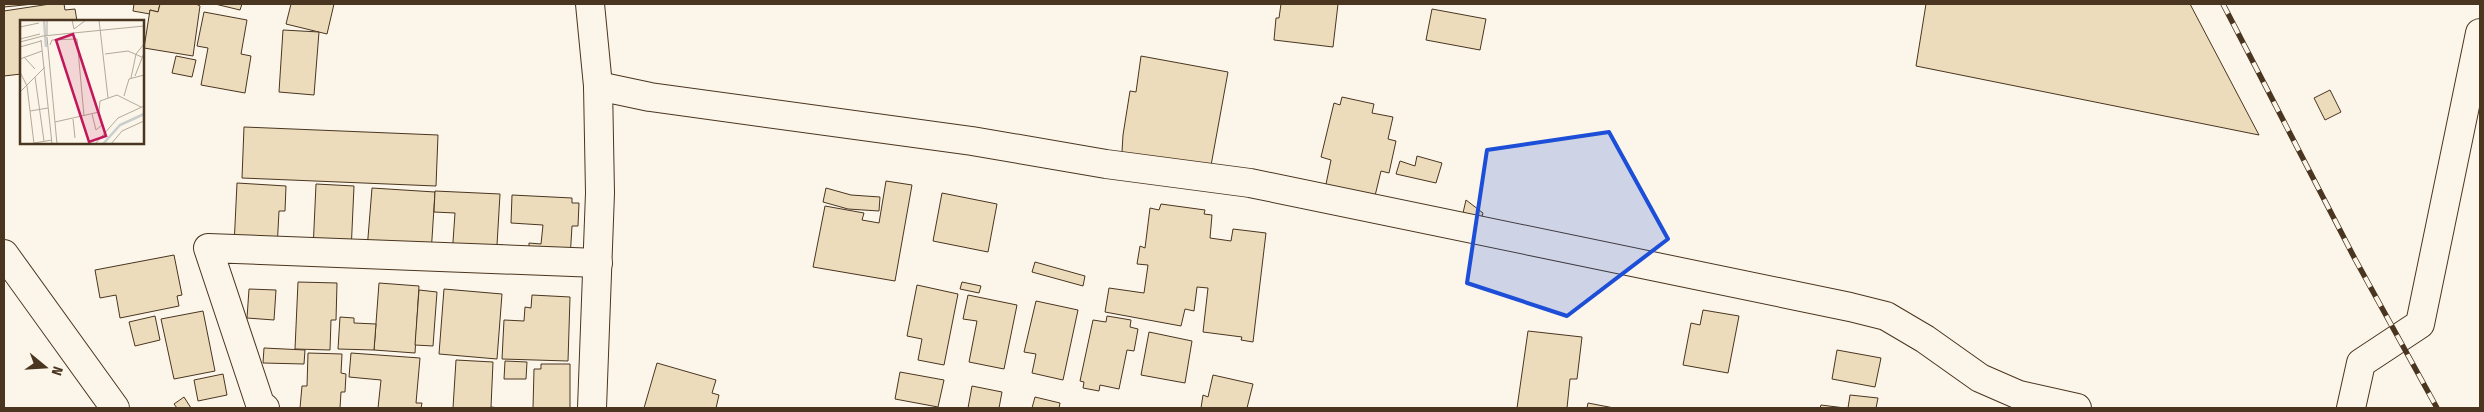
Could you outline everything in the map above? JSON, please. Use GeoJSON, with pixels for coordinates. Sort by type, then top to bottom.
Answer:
{"type":"FeatureCollection","features":[{"type":"Feature","properties":{"kind":"street"},"geometry":{"type":"LineString","coordinates":[[590,4],[598,86],[600,193],[592,408]]}},
{"type":"Feature","properties":{"kind":"street"},"geometry":{"type":"LineString","coordinates":[[2352,408],[2361,363],[2420,324],[2480,33]]}},
{"type":"Feature","properties":{"kind":"street"},"geometry":{"type":"LineString","coordinates":[[598,86],[650,97],[972,140],[1106,164],[1250,183],[1850,307],[1886,316],[1925,339],[1980,378],[2019,395],[2077,408]]}},
{"type":"Feature","properties":{"kind":"street"},"geometry":{"type":"LineString","coordinates":[[264,408],[260,404],[208,248],[598,263]]}},
{"type":"Feature","properties":{"kind":"street"},"geometry":{"type":"LineString","coordinates":[[4,254],[116,408]]}},
{"type":"Feature","properties":{"kind":"highlighted area"},"geometry":{"type":"Polygon","coordinates":[[[1609,132],[1668,239],[1567,316],[1467,283],[1487,150],[1609,132]]]}},
{"type":"Feature","properties":{"kind":"building"},"geometry":{"type":"Polygon","coordinates":[[[4,4],[34,4],[4,7],[4,4]]]}},
{"type":"Feature","properties":{"kind":"building"},"geometry":{"type":"Polygon","coordinates":[[[50,4],[64,4],[65,10],[75,9],[77,20],[20,20],[20,74],[4,76],[4,11],[50,4]]]}},
{"type":"Feature","properties":{"kind":"building"},"geometry":{"type":"Polygon","coordinates":[[[134,4],[160,4],[158,12],[150,10],[150,14],[133,11],[134,4]]]}},
{"type":"Feature","properties":{"kind":"building"},"geometry":{"type":"Polygon","coordinates":[[[160,4],[196,4],[200,6],[193,56],[144,48],[150,10],[158,12],[160,4]]]}},
{"type":"Feature","properties":{"kind":"building"},"geometry":{"type":"Polygon","coordinates":[[[215,4],[242,4],[240,10],[215,4]]]}},
{"type":"Feature","properties":{"kind":"building"},"geometry":{"type":"Polygon","coordinates":[[[291,4],[334,4],[327,34],[286,24],[291,4]]]}},
{"type":"Feature","properties":{"kind":"building"},"geometry":{"type":"Polygon","coordinates":[[[1281,4],[1338,4],[1333,47],[1274,40],[1276,18],[1279,18],[1281,4]]]}},
{"type":"Feature","properties":{"kind":"building"},"geometry":{"type":"Polygon","coordinates":[[[1926,4],[2190,4],[2259,135],[1916,66],[1926,4]]]}},
{"type":"Feature","properties":{"kind":"building"},"geometry":{"type":"Polygon","coordinates":[[[1432,9],[1486,19],[1480,50],[1426,40],[1432,9]]]}},
{"type":"Feature","properties":{"kind":"building"},"geometry":{"type":"Polygon","coordinates":[[[204,12],[247,20],[241,54],[251,56],[245,93],[201,85],[208,48],[197,46],[204,12]]]}},
{"type":"Feature","properties":{"kind":"building"},"geometry":{"type":"Polygon","coordinates":[[[283,30],[319,32],[314,95],[279,92],[283,30]]]}},
{"type":"Feature","properties":{"kind":"building"},"geometry":{"type":"Polygon","coordinates":[[[176,56],[196,60],[192,77],[172,73],[176,56]]]}},
{"type":"Feature","properties":{"kind":"building"},"geometry":{"type":"Polygon","coordinates":[[[1141,56],[1228,72],[1208,182],[1121,169],[1123,135],[1130,91],[1136,92],[1141,56]]]}},
{"type":"Feature","properties":{"kind":"building"},"geometry":{"type":"Polygon","coordinates":[[[2330,90],[2341,112],[2325,120],[2314,98],[2330,90]]]}},
{"type":"Feature","properties":{"kind":"building"},"geometry":{"type":"Polygon","coordinates":[[[1342,97],[1374,104],[1372,113],[1393,117],[1388,139],[1396,141],[1389,173],[1381,171],[1374,200],[1325,189],[1331,160],[1321,157],[1334,103],[1340,105],[1342,97]]]}},
{"type":"Feature","properties":{"kind":"building"},"geometry":{"type":"Polygon","coordinates":[[[244,127],[438,135],[436,186],[242,178],[244,127]]]}},
{"type":"Feature","properties":{"kind":"building"},"geometry":{"type":"Polygon","coordinates":[[[1417,156],[1442,163],[1436,183],[1396,174],[1400,161],[1415,166],[1417,156]]]}},
{"type":"Feature","properties":{"kind":"building"},"geometry":{"type":"Polygon","coordinates":[[[886,181],[912,185],[895,281],[813,267],[825,206],[864,213],[862,220],[879,223],[886,181]]]}},
{"type":"Feature","properties":{"kind":"building"},"geometry":{"type":"Polygon","coordinates":[[[237,183],[286,186],[285,211],[279,211],[277,249],[234,246],[237,183]]]}},
{"type":"Feature","properties":{"kind":"building"},"geometry":{"type":"Polygon","coordinates":[[[316,184],[354,186],[351,252],[313,250],[316,184]]]}},
{"type":"Feature","properties":{"kind":"building"},"geometry":{"type":"Polygon","coordinates":[[[372,188],[435,192],[431,254],[367,250],[372,188]]]}},
{"type":"Feature","properties":{"kind":"building"},"geometry":{"type":"Polygon","coordinates":[[[826,188],[851,195],[880,197],[879,211],[848,209],[823,202],[826,188]]]}},
{"type":"Feature","properties":{"kind":"building"},"geometry":{"type":"Polygon","coordinates":[[[435,191],[500,194],[497,245],[503,245],[502,259],[452,256],[455,213],[434,212],[435,191]]]}},
{"type":"Feature","properties":{"kind":"building"},"geometry":{"type":"Polygon","coordinates":[[[942,193],[997,204],[988,252],[933,241],[942,193]]]}},
{"type":"Feature","properties":{"kind":"building"},"geometry":{"type":"Polygon","coordinates":[[[512,195],[572,198],[572,203],[579,203],[578,226],[572,226],[570,259],[529,256],[529,243],[541,244],[543,225],[511,223],[512,195]]]}},
{"type":"Feature","properties":{"kind":"building"},"geometry":{"type":"Polygon","coordinates":[[[1466,200],[1483,213],[1478,230],[1460,226],[1466,200]]]}},
{"type":"Feature","properties":{"kind":"building"},"geometry":{"type":"Polygon","coordinates":[[[1161,204],[1205,210],[1204,214],[1212,215],[1210,238],[1231,241],[1233,229],[1266,233],[1253,342],[1241,340],[1242,337],[1203,332],[1208,288],[1197,287],[1194,311],[1185,309],[1181,326],[1105,312],[1109,288],[1144,293],[1148,265],[1137,264],[1140,246],[1145,248],[1150,208],[1159,210],[1161,204]]]}},
{"type":"Feature","properties":{"kind":"building"},"geometry":{"type":"Polygon","coordinates":[[[174,255],[182,295],[177,296],[179,306],[120,318],[116,295],[100,298],[95,270],[174,255]]]}},
{"type":"Feature","properties":{"kind":"building"},"geometry":{"type":"Polygon","coordinates":[[[1035,262],[1085,276],[1083,286],[1032,272],[1035,262]]]}},
{"type":"Feature","properties":{"kind":"building"},"geometry":{"type":"Polygon","coordinates":[[[298,282],[337,283],[336,320],[331,320],[330,350],[295,349],[298,282]]]}},
{"type":"Feature","properties":{"kind":"building"},"geometry":{"type":"Polygon","coordinates":[[[962,282],[981,286],[979,293],[960,289],[962,282]]]}},
{"type":"Feature","properties":{"kind":"building"},"geometry":{"type":"Polygon","coordinates":[[[379,283],[419,286],[415,353],[374,350],[379,283]]]}},
{"type":"Feature","properties":{"kind":"building"},"geometry":{"type":"Polygon","coordinates":[[[917,285],[958,294],[944,365],[918,360],[922,339],[907,336],[917,285]]]}},
{"type":"Feature","properties":{"kind":"building"},"geometry":{"type":"Polygon","coordinates":[[[249,289],[276,290],[274,320],[247,318],[249,289]]]}},
{"type":"Feature","properties":{"kind":"building"},"geometry":{"type":"Polygon","coordinates":[[[444,289],[502,294],[497,359],[439,354],[444,289]]]}},
{"type":"Feature","properties":{"kind":"building"},"geometry":{"type":"Polygon","coordinates":[[[419,290],[437,292],[433,346],[415,345],[419,290]]]}},
{"type":"Feature","properties":{"kind":"building"},"geometry":{"type":"Polygon","coordinates":[[[532,295],[570,297],[568,361],[502,359],[504,320],[524,321],[525,307],[531,308],[532,295]]]}},
{"type":"Feature","properties":{"kind":"building"},"geometry":{"type":"Polygon","coordinates":[[[968,295],[1017,305],[1004,369],[969,362],[977,321],[963,319],[968,295]]]}},
{"type":"Feature","properties":{"kind":"building"},"geometry":{"type":"Polygon","coordinates":[[[1036,301],[1078,310],[1063,380],[1032,373],[1036,354],[1024,352],[1036,301]]]}},
{"type":"Feature","properties":{"kind":"building"},"geometry":{"type":"Polygon","coordinates":[[[1703,310],[1739,316],[1728,373],[1683,365],[1691,323],[1700,325],[1703,310]]]}},
{"type":"Feature","properties":{"kind":"building"},"geometry":{"type":"Polygon","coordinates":[[[203,311],[215,371],[174,379],[161,319],[203,311]]]}},
{"type":"Feature","properties":{"kind":"building"},"geometry":{"type":"Polygon","coordinates":[[[155,316],[160,340],[135,346],[129,322],[155,316]]]}},
{"type":"Feature","properties":{"kind":"building"},"geometry":{"type":"Polygon","coordinates":[[[1107,316],[1131,320],[1130,327],[1138,329],[1134,351],[1127,350],[1119,389],[1100,385],[1099,391],[1083,388],[1084,382],[1080,381],[1093,320],[1106,322],[1107,316]]]}},
{"type":"Feature","properties":{"kind":"building"},"geometry":{"type":"Polygon","coordinates":[[[340,317],[354,318],[354,323],[376,324],[374,350],[338,349],[340,317]]]}},
{"type":"Feature","properties":{"kind":"building"},"geometry":{"type":"Polygon","coordinates":[[[1528,331],[1582,337],[1577,379],[1570,379],[1567,408],[1517,408],[1528,331]]]}},
{"type":"Feature","properties":{"kind":"building"},"geometry":{"type":"Polygon","coordinates":[[[1149,332],[1192,341],[1185,383],[1141,375],[1149,332]]]}},
{"type":"Feature","properties":{"kind":"building"},"geometry":{"type":"Polygon","coordinates":[[[264,348],[305,350],[304,364],[263,363],[264,348]]]}},
{"type":"Feature","properties":{"kind":"building"},"geometry":{"type":"Polygon","coordinates":[[[1837,350],[1881,358],[1875,387],[1832,379],[1837,350]]]}},
{"type":"Feature","properties":{"kind":"building"},"geometry":{"type":"Polygon","coordinates":[[[308,353],[342,354],[341,373],[346,374],[345,392],[341,392],[340,408],[300,408],[302,386],[307,386],[308,353]]]}},
{"type":"Feature","properties":{"kind":"building"},"geometry":{"type":"Polygon","coordinates":[[[351,353],[420,358],[416,403],[422,403],[421,408],[378,408],[381,380],[349,377],[351,353]]]}},
{"type":"Feature","properties":{"kind":"building"},"geometry":{"type":"Polygon","coordinates":[[[456,360],[493,362],[491,407],[499,408],[453,408],[456,360]]]}},
{"type":"Feature","properties":{"kind":"building"},"geometry":{"type":"Polygon","coordinates":[[[505,361],[527,362],[526,379],[504,379],[505,361]]]}},
{"type":"Feature","properties":{"kind":"building"},"geometry":{"type":"Polygon","coordinates":[[[657,363],[716,380],[712,393],[719,395],[716,408],[644,408],[657,363]]]}},
{"type":"Feature","properties":{"kind":"building"},"geometry":{"type":"Polygon","coordinates":[[[541,364],[570,364],[570,408],[533,408],[534,369],[541,369],[541,364]]]}},
{"type":"Feature","properties":{"kind":"building"},"geometry":{"type":"Polygon","coordinates":[[[900,372],[944,380],[938,407],[895,399],[900,372]]]}},
{"type":"Feature","properties":{"kind":"building"},"geometry":{"type":"Polygon","coordinates":[[[223,374],[227,395],[198,401],[194,380],[223,374]]]}},
{"type":"Feature","properties":{"kind":"building"},"geometry":{"type":"Polygon","coordinates":[[[1213,375],[1253,384],[1247,408],[1201,408],[1203,395],[1208,397],[1213,375]]]}},
{"type":"Feature","properties":{"kind":"building"},"geometry":{"type":"Polygon","coordinates":[[[972,386],[1002,392],[999,408],[968,408],[972,386]]]}},
{"type":"Feature","properties":{"kind":"building"},"geometry":{"type":"Polygon","coordinates":[[[1850,395],[1878,398],[1876,408],[1848,408],[1850,395]]]}},
{"type":"Feature","properties":{"kind":"building"},"geometry":{"type":"Polygon","coordinates":[[[184,397],[191,408],[177,408],[174,404],[184,397]]]}},
{"type":"Feature","properties":{"kind":"building"},"geometry":{"type":"Polygon","coordinates":[[[1035,397],[1060,403],[1059,408],[1032,408],[1035,397]]]}},
{"type":"Feature","properties":{"kind":"building"},"geometry":{"type":"Polygon","coordinates":[[[1588,403],[1614,408],[1587,408],[1588,403]]]}},
{"type":"Feature","properties":{"kind":"building"},"geometry":{"type":"Polygon","coordinates":[[[1821,405],[1845,408],[1820,408],[1821,405]]]}},
{"type":"Feature","properties":{"kind":"railway"},"geometry":{"type":"LineString","coordinates":[[2223,4],[2355,259],[2437,408]]}}]}
